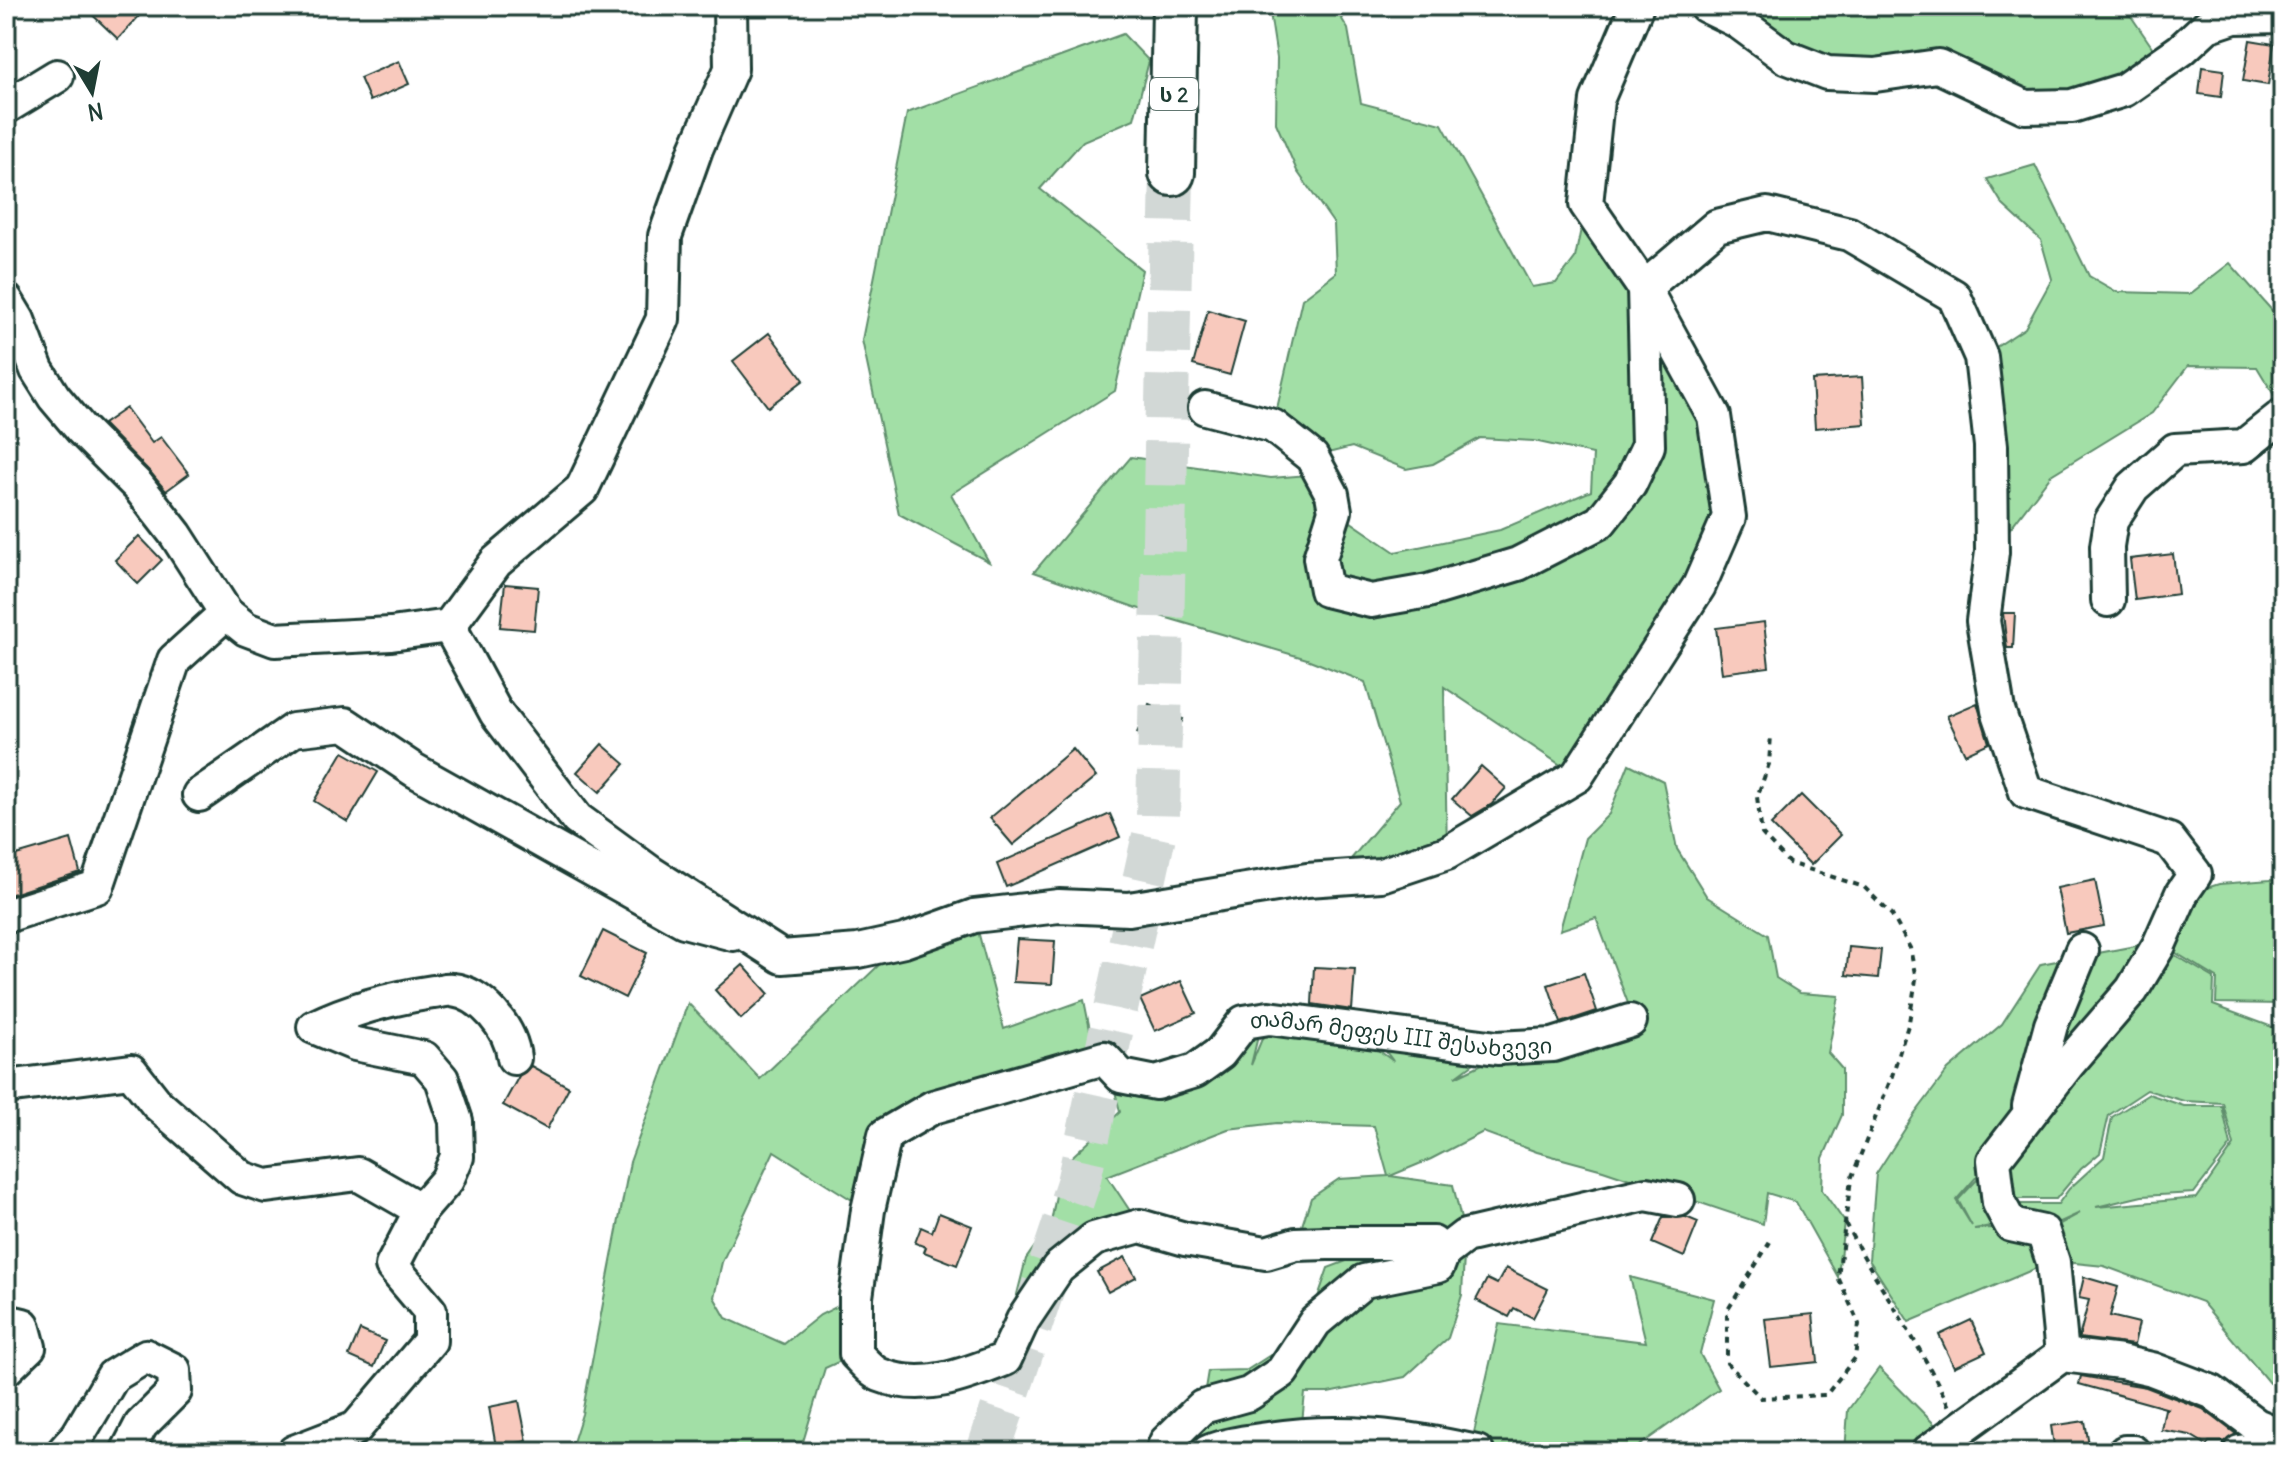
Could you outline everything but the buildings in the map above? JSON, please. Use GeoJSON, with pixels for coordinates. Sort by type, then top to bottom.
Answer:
{"type":"FeatureCollection","features":[{"type":"Feature","properties":{"kind":"highway","name":"ს 2"},"geometry":{"type":"LineString","coordinates":[[1172,173],[1175,10]]}},
{"type":"Feature","properties":{"kind":"street"},"geometry":{"type":"LineString","coordinates":[[6,300],[18,320],[37,370],[54,397],[138,486],[176,535],[226,613],[246,629],[275,640],[391,634],[449,626],[496,562],[582,489],[663,319],[665,236],[696,149],[731,69],[730,6]]}},
{"type":"Feature","properties":{"kind":"street"},"geometry":{"type":"LineString","coordinates":[[449,626],[496,713],[577,819],[651,873],[782,957],[858,951],[904,941],[974,916],[1059,906],[1129,909],[1307,880],[1381,875],[1447,853],[1577,776],[1699,586],[1729,517],[1714,416],[1644,288],[1586,204],[1597,100],[1637,6]]}},
{"type":"Feature","properties":{"kind":"street"},"geometry":{"type":"LineString","coordinates":[[1706,6],[1737,21],[1786,57],[1827,73],[1875,75],[1938,66],[2025,107],[2072,106],[2124,90],[2181,50],[2207,26],[2234,17],[2283,16]]}},
{"type":"Feature","properties":{"kind":"street"},"geometry":{"type":"LineString","coordinates":[[6,107],[57,76]]}},
{"type":"Feature","properties":{"kind":"street"},"geometry":{"type":"LineString","coordinates":[[1644,288],[1717,226],[1767,214],[1849,234],[1954,296],[1981,357],[1991,446],[1992,552],[1983,621],[1998,710],[2026,792],[2169,840],[2195,874],[2132,990],[2069,1063],[1994,1160],[1999,1203],[2011,1225],[2043,1232],[2053,1262],[2062,1355]]}},
{"type":"Feature","properties":{"kind":"street"},"geometry":{"type":"LineString","coordinates":[[1205,408],[1273,426],[1312,457],[1332,494],[1335,511],[1320,558],[1326,590],[1371,601],[1428,591],[1518,564],[1600,522],[1630,484],[1648,446],[1644,288]]}},
{"type":"Feature","properties":{"kind":"street"},"geometry":{"type":"LineString","coordinates":[[2108,600],[2107,546],[2111,521],[2133,487],[2175,450],[2244,446],[2283,415]]}},
{"type":"Feature","properties":{"kind":"street"},"geometry":{"type":"LineString","coordinates":[[6,916],[97,887],[174,660],[226,613]]}},
{"type":"Feature","properties":{"kind":"street"},"geometry":{"type":"LineString","coordinates":[[199,795],[293,730],[345,724],[414,770],[684,921],[752,938]]}},
{"type":"Feature","properties":{"kind":"street"},"geometry":{"type":"LineString","coordinates":[[2026,1119],[2051,1025],[2082,950]]}},
{"type":"Feature","properties":{"kind":"street"},"geometry":{"type":"LineString","coordinates":[[294,1452],[356,1428],[430,1341],[430,1311],[392,1266],[421,1210],[447,1180],[457,1157],[456,1121],[442,1079],[424,1058],[355,1044],[314,1027],[337,1016],[410,996],[452,990],[487,1005],[513,1044],[514,1058]]}},
{"type":"Feature","properties":{"kind":"street","name":"თამარ მეფეს III შესახვევი"},"geometry":{"type":"LineString","coordinates":[[1443,1253],[1433,1243],[1396,1243],[1296,1244],[1266,1253],[1185,1239],[1140,1226],[1094,1239],[1058,1268],[1023,1320],[1005,1359],[964,1375],[923,1383],[878,1375],[856,1354],[856,1297],[868,1210],[885,1135],[933,1107],[1104,1058],[1121,1076],[1156,1083],[1195,1071],[1220,1053],[1244,1022],[1269,1018],[1497,1048],[1553,1045],[1630,1021]]}},
{"type":"Feature","properties":{"kind":"street"},"geometry":{"type":"LineString","coordinates":[[6,1087],[131,1071],[157,1104],[242,1178],[266,1186],[358,1174],[421,1210]]}},
{"type":"Feature","properties":{"kind":"street"},"geometry":{"type":"LineString","coordinates":[[1162,1452],[1166,1442],[1202,1407],[1249,1394],[1282,1372],[1315,1322],[1364,1281],[1438,1266],[1443,1253],[1465,1236],[1646,1194],[1678,1200]]}},
{"type":"Feature","properties":{"kind":"street"},"geometry":{"type":"LineString","coordinates":[[6,1321],[23,1325],[29,1347],[6,1369]]}},
{"type":"Feature","properties":{"kind":"street"},"geometry":{"type":"LineString","coordinates":[[1938,1444],[2062,1355],[2152,1369],[2212,1392],[2256,1425],[2283,1436]]}},
{"type":"Feature","properties":{"kind":"street"},"geometry":{"type":"LineString","coordinates":[[63,1452],[78,1435],[113,1376],[146,1356],[174,1370],[175,1391],[141,1425],[127,1452]]}},
{"type":"Feature","properties":{"kind":"street"},"geometry":{"type":"LineString","coordinates":[[1208,1452],[1248,1441],[1301,1434],[1377,1433],[1477,1452]]}},
{"type":"Feature","properties":{"kind":"street"},"geometry":{"type":"LineString","coordinates":[[2240,1452],[2283,1447]]}},
{"type":"Feature","properties":{"kind":"street"},"geometry":{"type":"LineString","coordinates":[[2125,1452],[2133,1452]]}},
{"type":"Feature","properties":{"kind":"path"},"geometry":{"type":"LineString","coordinates":[[1770,1242],[1727,1311],[1727,1363],[1761,1398],[1826,1395],[1855,1358],[1859,1324],[1838,1277],[1851,1179],[1892,1076],[1909,1022],[1916,979],[1910,948],[1892,915],[1864,887],[1789,863],[1762,834],[1757,797],[1769,764],[1771,735]]}},
{"type":"Feature","properties":{"kind":"path"},"geometry":{"type":"LineString","coordinates":[[1844,1221],[1865,1262],[1923,1353],[1949,1406],[1938,1444]]}},
{"type":"Feature","properties":{"kind":"green space"},"geometry":{"type":"Polygon","coordinates":[[[1269,6],[1334,6],[1348,29],[1361,103],[1442,124],[1532,287],[1556,283],[1575,258],[1586,204],[1714,416],[1729,517],[1577,776],[1444,687],[1447,853],[1335,878],[1400,801],[1365,682],[1307,659],[1157,615],[1034,572],[1131,457],[1271,478],[1321,474],[1335,511],[1395,552],[1500,530],[1591,491],[1593,454],[1534,441],[1480,438],[1433,464],[1406,469],[1352,447],[1312,457],[1273,426],[1302,299],[1336,273],[1334,224],[1297,171],[1276,123],[1277,58],[1269,6]]]}},
{"type":"Feature","properties":{"kind":"green space"},"geometry":{"type":"Polygon","coordinates":[[[1767,6],[2124,6],[2163,63],[2072,106],[1938,66],[1875,75],[1750,31],[1767,6]]]}},
{"type":"Feature","properties":{"kind":"green space"},"geometry":{"type":"Polygon","coordinates":[[[1123,34],[1149,61],[1134,119],[1083,141],[1040,189],[1142,270],[1115,391],[951,494],[989,562],[899,514],[862,340],[907,113],[1123,34]]]}},
{"type":"Feature","properties":{"kind":"green space"},"geometry":{"type":"Polygon","coordinates":[[[2035,165],[2089,276],[2117,292],[2190,294],[2230,263],[2283,323],[2283,410],[2257,367],[2188,366],[2152,413],[2051,475],[1992,552],[1981,357],[2025,328],[2052,279],[2041,240],[2003,205],[1987,179],[2035,165]]]}},
{"type":"Feature","properties":{"kind":"green space"},"geometry":{"type":"Polygon","coordinates":[[[1629,764],[1663,781],[1677,849],[1707,897],[1768,935],[1776,978],[1800,993],[1839,996],[1828,1053],[1842,1069],[1842,1115],[1823,1158],[1822,1190],[1844,1221],[1838,1277],[1796,1202],[1767,1193],[1763,1224],[1483,1132],[1390,1176],[1453,1185],[1465,1236],[1462,1295],[1448,1338],[1405,1377],[1328,1393],[1305,1393],[1301,1433],[1203,1452],[1184,1452],[1166,1442],[1202,1407],[1208,1371],[1247,1370],[1275,1352],[1282,1371],[1315,1322],[1318,1297],[1328,1268],[1394,1243],[1296,1244],[1311,1198],[1339,1179],[1388,1176],[1374,1126],[1277,1123],[1228,1129],[1107,1176],[1140,1226],[1094,1239],[1007,1334],[1026,1259],[1051,1223],[1061,1167],[1120,1112],[1111,1074],[1155,1085],[1261,1024],[1251,1065],[1269,1022],[1358,1035],[1393,1061],[1376,1038],[1489,1052],[1455,1077],[1501,1055],[1635,1022],[1596,918],[1560,930],[1585,838],[1609,814],[1629,764]]]}},
{"type":"Feature","properties":{"kind":"green space"},"geometry":{"type":"Polygon","coordinates":[[[2283,879],[2283,1004],[2216,1003],[2217,978],[2163,945],[2188,894],[2219,884],[2283,879]]]}},
{"type":"Feature","properties":{"kind":"green space"},"geometry":{"type":"Polygon","coordinates":[[[974,916],[1004,1029],[1084,1000],[1095,1055],[885,1135],[868,1210],[774,1151],[722,1262],[714,1297],[726,1318],[784,1344],[820,1315],[856,1297],[856,1354],[825,1368],[800,1452],[570,1452],[582,1414],[630,1162],[688,1003],[760,1079],[904,941],[974,916]]]}},
{"type":"Feature","properties":{"kind":"green space"},"geometry":{"type":"Polygon","coordinates":[[[2151,943],[1994,1157],[1956,1200],[1972,1226],[1958,1200],[1991,1165],[1998,1204],[2058,1204],[2069,1189],[2104,1157],[2112,1117],[2149,1094],[2184,1106],[2222,1106],[2231,1145],[2194,1193],[2142,1196],[2096,1207],[2197,1198],[2234,1145],[2223,1103],[2184,1101],[2147,1090],[2109,1115],[2100,1153],[2081,1169],[2056,1199],[2002,1199],[2000,1160],[2161,947],[2214,978],[2213,1005],[2283,1031],[2283,1376],[2269,1383],[2202,1302],[2104,1266],[2055,1261],[2047,1231],[2080,1213],[2043,1230],[2012,1222],[1974,1229],[2011,1227],[2051,1262],[1909,1322],[1869,1260],[1876,1174],[1948,1070],[2002,1024],[2041,964],[2151,943]]]}},
{"type":"Feature","properties":{"kind":"green space"},"geometry":{"type":"Polygon","coordinates":[[[1630,1277],[1714,1299],[1700,1354],[1719,1389],[1630,1452],[1470,1450],[1499,1324],[1646,1342],[1630,1277]]]}},
{"type":"Feature","properties":{"kind":"green space"},"geometry":{"type":"Polygon","coordinates":[[[1879,1368],[1940,1430],[1912,1452],[1845,1452],[1848,1410],[1879,1368]]]}},
{"type":"Feature","properties":{"kind":"tunnel"},"geometry":{"type":"LineString","coordinates":[[988,1452],[1078,1183],[1158,817],[1172,173]]}}]}
